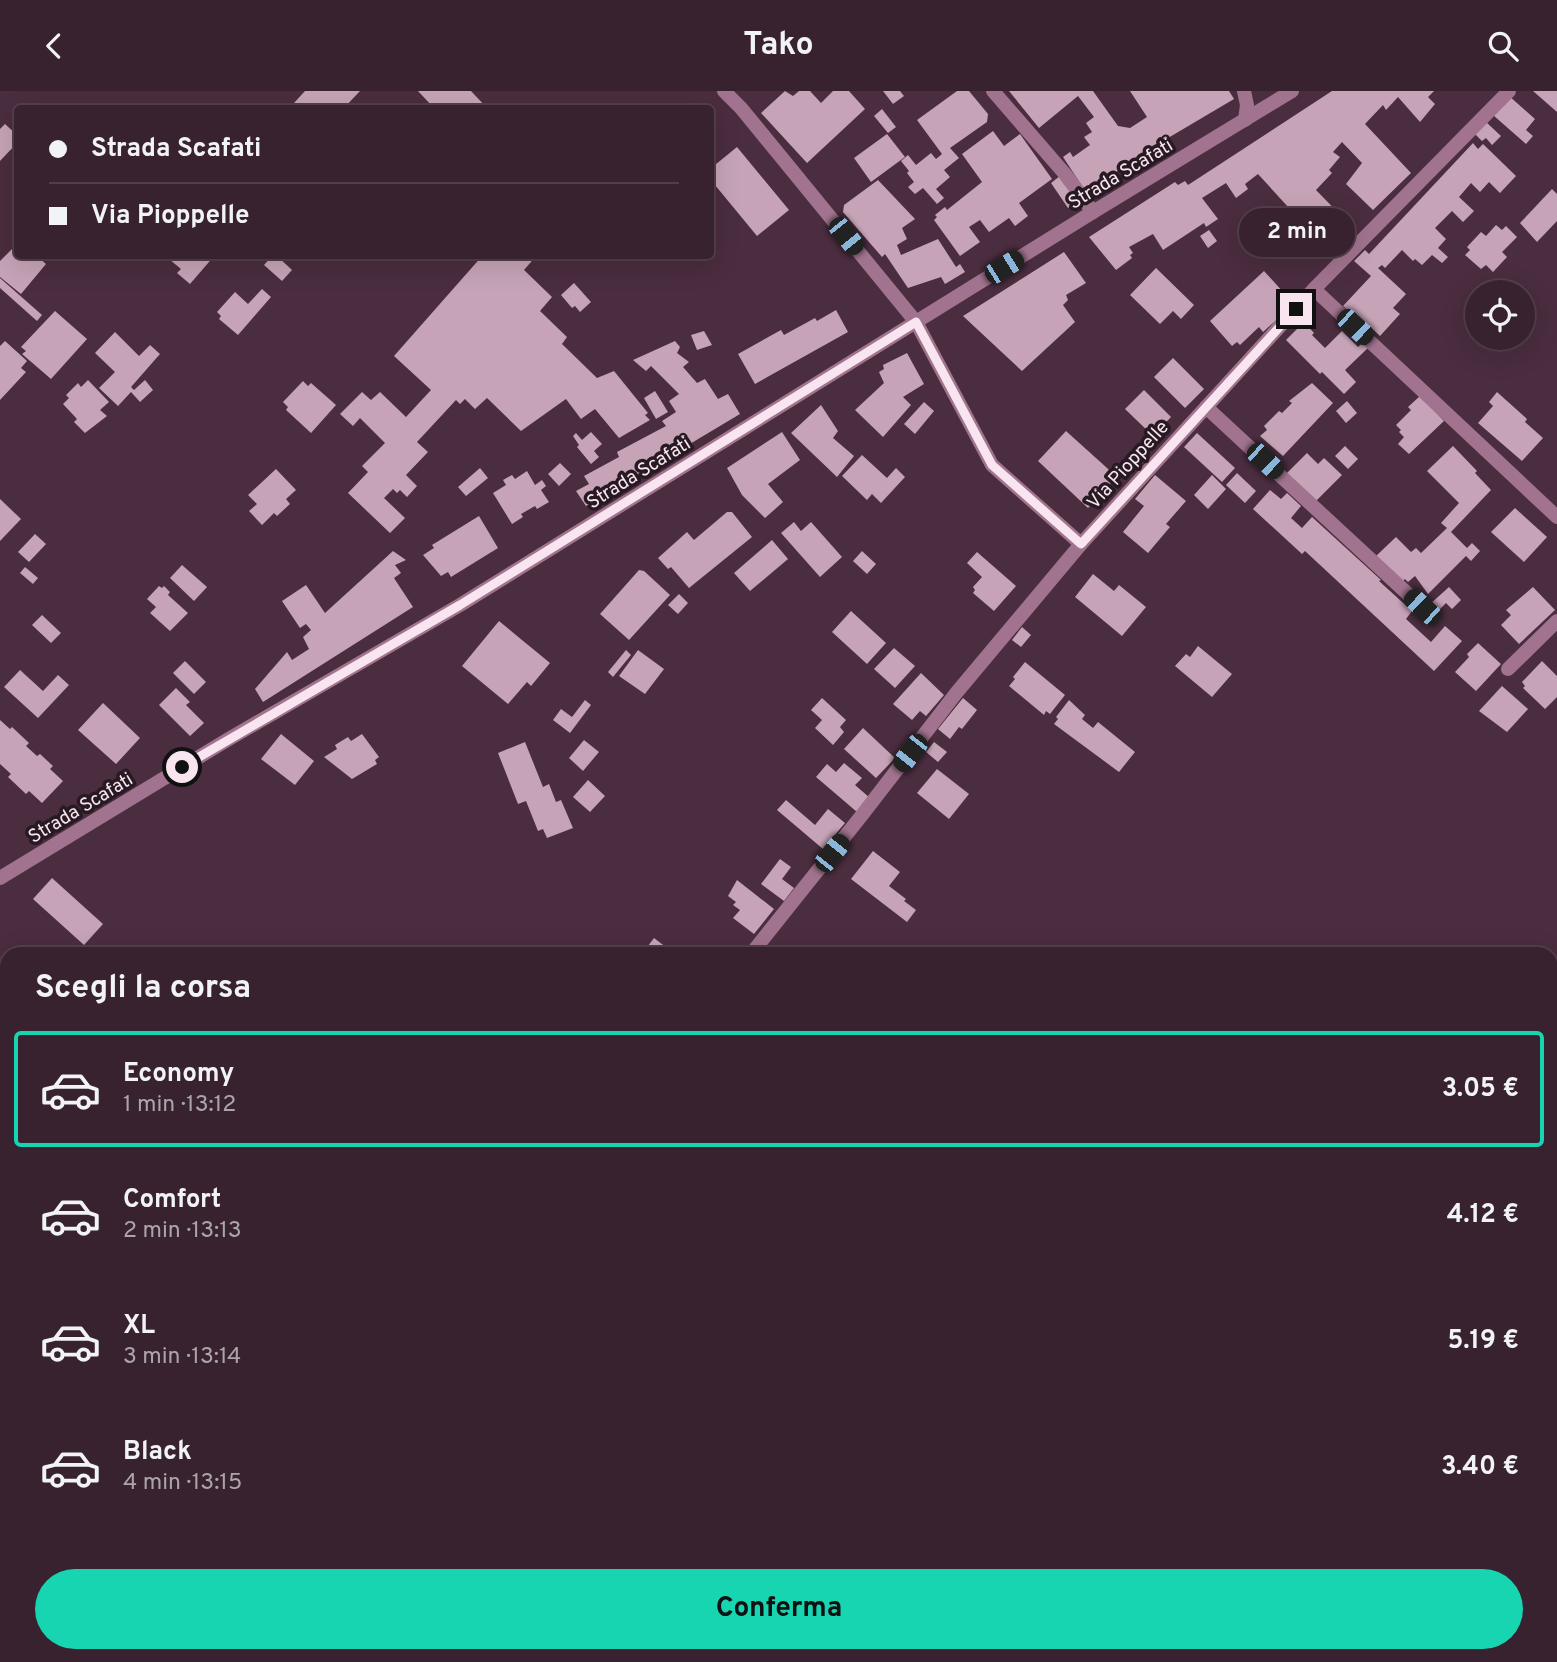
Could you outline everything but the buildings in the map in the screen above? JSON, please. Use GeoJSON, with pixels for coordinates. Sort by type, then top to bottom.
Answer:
{"type":"FeatureCollection","features":[{"type":"Feature","properties":{"kind":"street"},"geometry":{"type":"LineString","coordinates":[[724,91],[741,108],[916,322],[992,465],[1081,544]]}},
{"type":"Feature","properties":{"kind":"street"},"geometry":{"type":"LineString","coordinates":[[993,91],[1065,174],[1093,212]]}},
{"type":"Feature","properties":{"kind":"street"},"geometry":{"type":"LineString","coordinates":[[1244,91],[1247,105],[1245,120]]}},
{"type":"Feature","properties":{"kind":"street","name":"Strada Scafati"},"geometry":{"type":"LineString","coordinates":[[0,878],[228,740],[460,605],[1292,91]]}},
{"type":"Feature","properties":{"kind":"street","name":"Via Pioppelle"},"geometry":{"type":"LineString","coordinates":[[757,947],[965,682],[1081,544],[1314,289],[1509,91]]}},
{"type":"Feature","properties":{"kind":"street"},"geometry":{"type":"LineString","coordinates":[[1314,289],[1557,517]]}},
{"type":"Feature","properties":{"kind":"street"},"geometry":{"type":"LineString","coordinates":[[1206,407],[1422,607]]}},
{"type":"Feature","properties":{"kind":"street"},"geometry":{"type":"LineString","coordinates":[[1508,669],[1557,621]]}},
{"type":"Feature","properties":{"kind":"route"},"geometry":{"type":"LineString","coordinates":[[182,767],[460,605],[916,322],[992,465],[1081,544],[1296,309]]}}]}
